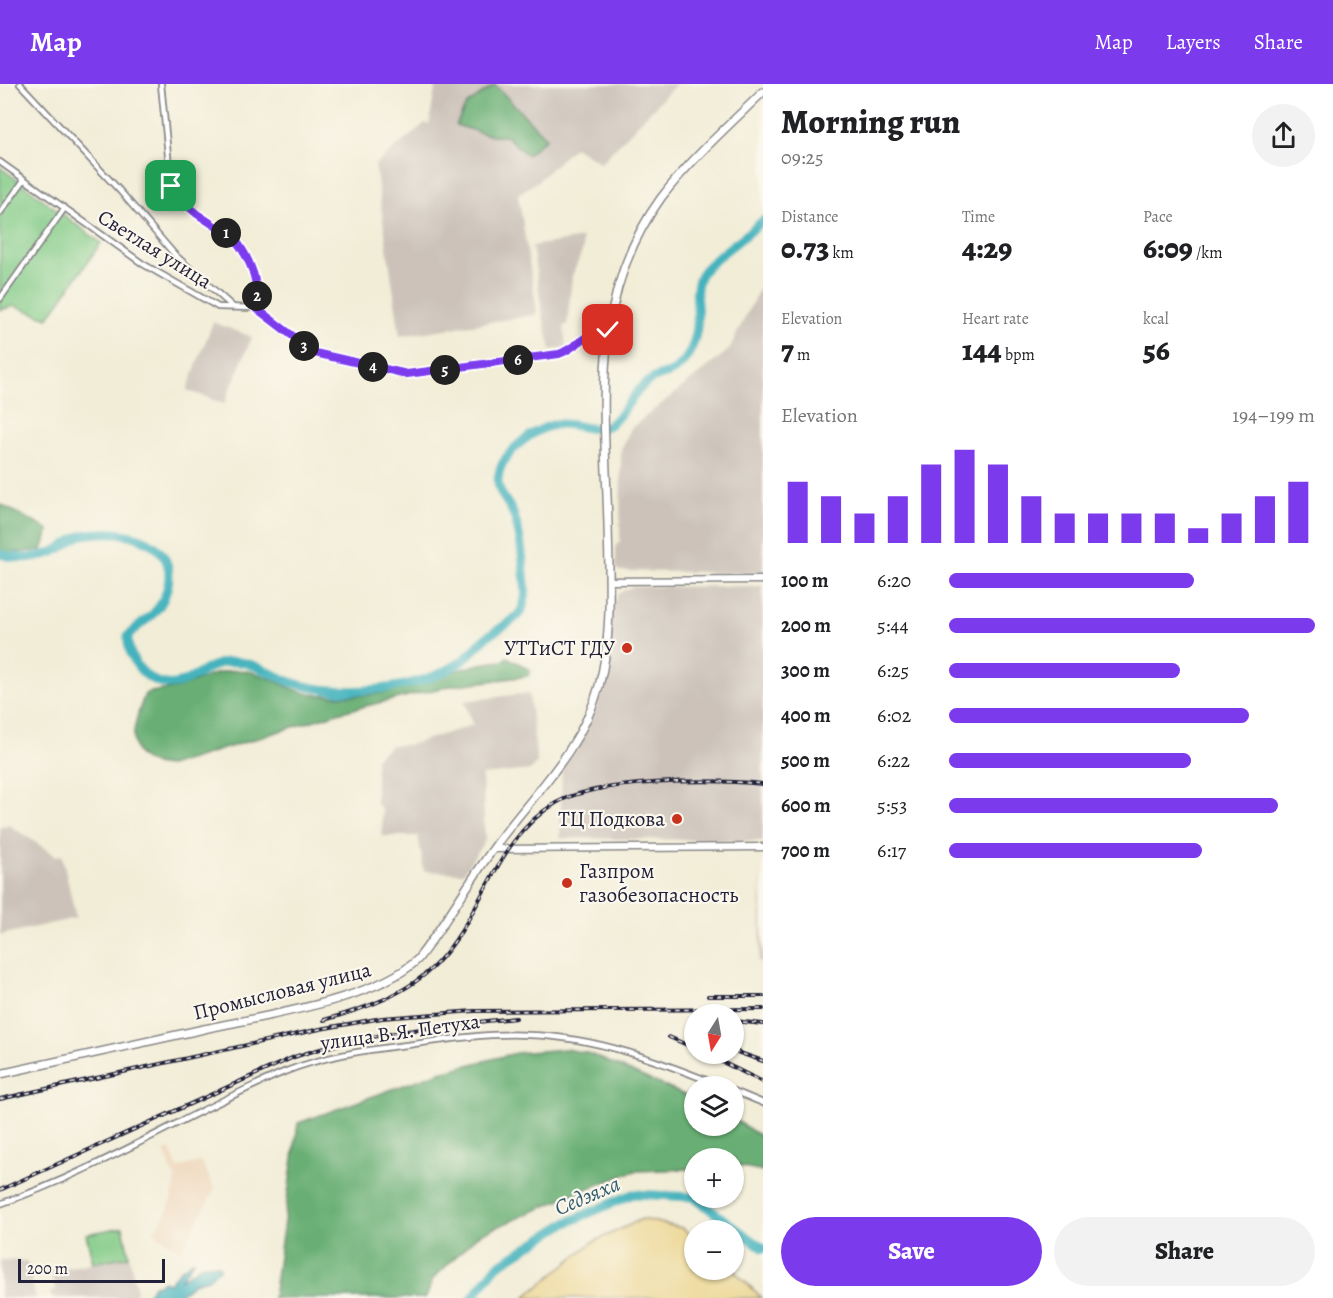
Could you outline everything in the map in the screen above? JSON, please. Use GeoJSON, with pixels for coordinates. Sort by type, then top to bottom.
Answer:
{"type":"FeatureCollection","features":[{"type":"Feature","properties":{"kind":"highway","name":"Промысловая улица"},"geometry":{"type":"LineString","coordinates":[[0,1074],[315,1003],[383,983],[402,973],[418,959],[493,849],[559,766],[590,712],[604,660],[609,581],[606,441],[608,330],[621,272],[648,218],[670,187],[763,92]]}},
{"type":"Feature","properties":{"kind":"main road"},"geometry":{"type":"LineString","coordinates":[[609,581],[763,580]]}},
{"type":"Feature","properties":{"kind":"main road"},"geometry":{"type":"LineString","coordinates":[[493,849],[763,847]]}},
{"type":"Feature","properties":{"kind":"street"},"geometry":{"type":"LineString","coordinates":[[20,84],[113,183],[175,255],[233,307]]}},
{"type":"Feature","properties":{"kind":"street"},"geometry":{"type":"LineString","coordinates":[[161,84],[167,166],[171,186],[183,202],[235,239],[240,246],[254,273],[256,308],[315,353],[407,374],[559,354],[595,331],[608,330]]}},
{"type":"Feature","properties":{"kind":"street","name":"Светлая улица"},"geometry":{"type":"LineString","coordinates":[[0,162],[142,264],[194,295],[218,307],[256,308]]}},
{"type":"Feature","properties":{"kind":"street"},"geometry":{"type":"LineString","coordinates":[[0,213],[24,180]]}},
{"type":"Feature","properties":{"kind":"street"},"geometry":{"type":"LineString","coordinates":[[0,299],[64,209]]}},
{"type":"Feature","properties":{"kind":"street","name":"улица В.Я. Петуха"},"geometry":{"type":"LineString","coordinates":[[0,1204],[57,1181],[282,1073],[309,1063],[352,1052],[471,1037],[544,1036],[619,1050],[693,1076]]}},
{"type":"Feature","properties":{"kind":"street"},"geometry":{"type":"LineString","coordinates":[[744,1095],[763,1103]]}},
{"type":"Feature","properties":{"kind":"shaded area"},"geometry":{"type":"Polygon","coordinates":[[[436,84],[676,84],[601,163],[574,147],[538,181],[518,194],[537,311],[535,315],[400,336],[375,165],[425,123],[429,124],[436,84]]]}},
{"type":"Feature","properties":{"kind":"shaded area"},"geometry":{"type":"Polygon","coordinates":[[[582,238],[583,249],[572,276],[567,325],[564,326],[566,347],[551,350],[532,246],[582,238]]]}},
{"type":"Feature","properties":{"kind":"shaded area"},"geometry":{"type":"Polygon","coordinates":[[[763,281],[763,573],[619,571],[616,567],[616,546],[620,541],[621,449],[631,428],[729,350],[763,281]]]}},
{"type":"Feature","properties":{"kind":"shaded area"},"geometry":{"type":"Polygon","coordinates":[[[213,322],[252,337],[224,404],[187,390],[213,322]]]}},
{"type":"Feature","properties":{"kind":"shaded area"},"geometry":{"type":"Polygon","coordinates":[[[763,586],[763,841],[560,838],[562,769],[578,745],[597,705],[606,668],[613,606],[618,594],[631,587],[763,586]]]}},
{"type":"Feature","properties":{"kind":"shaded area"},"geometry":{"type":"Polygon","coordinates":[[[529,693],[537,762],[531,770],[482,775],[485,840],[463,873],[424,871],[418,836],[382,836],[382,810],[376,803],[376,758],[391,745],[409,745],[473,725],[464,701],[529,693]]]}},
{"type":"Feature","properties":{"kind":"shaded area"},"geometry":{"type":"Polygon","coordinates":[[[9,825],[56,856],[62,855],[76,918],[0,935],[0,827],[9,825]]]}},
{"type":"Feature","properties":{"kind":"shaded area"},"geometry":{"type":"Polygon","coordinates":[[[761,871],[763,962],[758,962],[760,950],[761,871]]]}},
{"type":"Feature","properties":{"kind":"shaded area"},"geometry":{"type":"Polygon","coordinates":[[[170,1149],[178,1168],[201,1161],[215,1189],[181,1251],[153,1232],[168,1210],[175,1186],[175,1178],[164,1151],[170,1149]]]}},
{"type":"Feature","properties":{"kind":"shaded area"},"geometry":{"type":"Polygon","coordinates":[[[129,1256],[137,1291],[132,1298],[52,1298],[50,1292],[55,1290],[51,1271],[129,1256]]]}},
{"type":"Feature","properties":{"kind":"shaded area"},"geometry":{"type":"Polygon","coordinates":[[[0,1260],[27,1261],[36,1298],[0,1298],[0,1260]]]}},
{"type":"Feature","properties":{"kind":"green space"},"geometry":{"type":"Polygon","coordinates":[[[495,85],[546,138],[527,155],[506,136],[492,136],[456,125],[466,105],[495,85]]]}},
{"type":"Feature","properties":{"kind":"green space"},"geometry":{"type":"Polygon","coordinates":[[[0,167],[101,243],[48,318],[14,306],[0,310],[0,167]]]}},
{"type":"Feature","properties":{"kind":"green space"},"geometry":{"type":"Polygon","coordinates":[[[0,504],[49,530],[42,550],[10,553],[0,550],[0,504]]]}},
{"type":"Feature","properties":{"kind":"green space"},"geometry":{"type":"Polygon","coordinates":[[[507,657],[531,670],[528,676],[450,686],[341,712],[169,766],[153,764],[143,759],[136,751],[134,731],[145,694],[180,687],[220,672],[246,671],[306,693],[336,696],[366,695],[384,693],[469,667],[503,661],[507,657]]]}},
{"type":"Feature","properties":{"kind":"green space"},"geometry":{"type":"Polygon","coordinates":[[[565,1049],[588,1053],[684,1095],[684,1136],[744,1136],[744,1126],[763,1138],[763,1171],[744,1167],[744,1148],[684,1148],[684,1169],[635,1171],[581,1191],[478,1235],[433,1279],[426,1298],[273,1298],[298,1123],[440,1072],[516,1053],[565,1049]]]}},
{"type":"Feature","properties":{"kind":"green space"},"geometry":{"type":"Polygon","coordinates":[[[123,1227],[129,1256],[93,1263],[86,1234],[123,1227]]]}},
{"type":"Feature","properties":{"kind":"sand"},"geometry":{"type":"Polygon","coordinates":[[[642,1219],[682,1228],[684,1230],[684,1280],[743,1280],[762,1298],[524,1298],[593,1242],[642,1219]]]}},
{"type":"Feature","properties":{"kind":"water"},"geometry":{"type":"Polygon","coordinates":[[[194,1260],[180,1280],[203,1264],[219,1265],[220,1268],[208,1279],[196,1282],[175,1298],[145,1298],[153,1286],[164,1281],[169,1283],[180,1270],[194,1260]]]}},
{"type":"Feature","properties":{"kind":"waterway"},"geometry":{"type":"LineString","coordinates":[[0,554],[22,558],[37,557],[59,549],[79,536],[100,533],[118,533],[135,537],[161,552],[167,565],[169,580],[163,600],[160,606],[128,636],[128,645],[141,670],[148,677],[165,684],[175,684],[192,678],[215,665],[233,662],[252,665],[297,684],[336,690],[380,689],[423,680],[442,672],[463,660],[488,636],[517,617],[524,604],[526,595],[518,529],[513,513],[498,486],[499,473],[506,458],[530,436],[552,425],[567,424],[594,429],[607,426],[618,417],[646,383],[679,366],[687,357],[695,339],[697,287],[702,273],[714,260],[763,220]]}},
{"type":"Feature","properties":{"kind":"waterway","name":"Седэяха"},"geometry":{"type":"LineString","coordinates":[[472,1298],[497,1266],[564,1224],[633,1194],[693,1197],[763,1248]]}},
{"type":"Feature","properties":{"kind":"railway"},"geometry":{"type":"LineString","coordinates":[[324,1020],[354,1011],[399,992],[437,963],[453,944],[518,836],[535,818],[556,803],[574,795],[626,785],[687,781],[763,784]]}},
{"type":"Feature","properties":{"kind":"railway"},"geometry":{"type":"LineString","coordinates":[[708,996],[763,996]]}},
{"type":"Feature","properties":{"kind":"railway"},"geometry":{"type":"LineString","coordinates":[[0,1099],[320,1029],[382,1018],[474,1011],[763,1009]]}},
{"type":"Feature","properties":{"kind":"railway"},"geometry":{"type":"LineString","coordinates":[[0,1190],[294,1057],[376,1036],[516,1018]]}},
{"type":"Feature","properties":{"kind":"railway"},"geometry":{"type":"LineString","coordinates":[[744,1022],[763,1024]]}},
{"type":"Feature","properties":{"kind":"railway"},"geometry":{"type":"LineString","coordinates":[[669,1037],[684,1044]]}},
{"type":"Feature","properties":{"kind":"railway"},"geometry":{"type":"LineString","coordinates":[[744,1054],[763,1061]]}},
{"type":"Feature","properties":{"kind":"railway"},"geometry":{"type":"LineString","coordinates":[[726,1064],[763,1082]]}},
{"type":"Feature","properties":{"kind":"place","name":"УТТиСТ ГДУ"},"geometry":{"type":"Point","coordinates":[627,648]}},
{"type":"Feature","properties":{"kind":"place","name":"ТЦ Подкова"},"geometry":{"type":"Point","coordinates":[677,819]}},
{"type":"Feature","properties":{"kind":"place","name":"Газпром газобезопасность"},"geometry":{"type":"Point","coordinates":[567,883]}},
{"type":"Feature","properties":{"kind":"route"},"geometry":{"type":"LineString","coordinates":[[171,186],[183,202],[235,239],[245,253],[254,273],[256,308],[277,322],[303,346],[322,356],[413,374],[559,354],[595,331],[608,330]]}}]}
